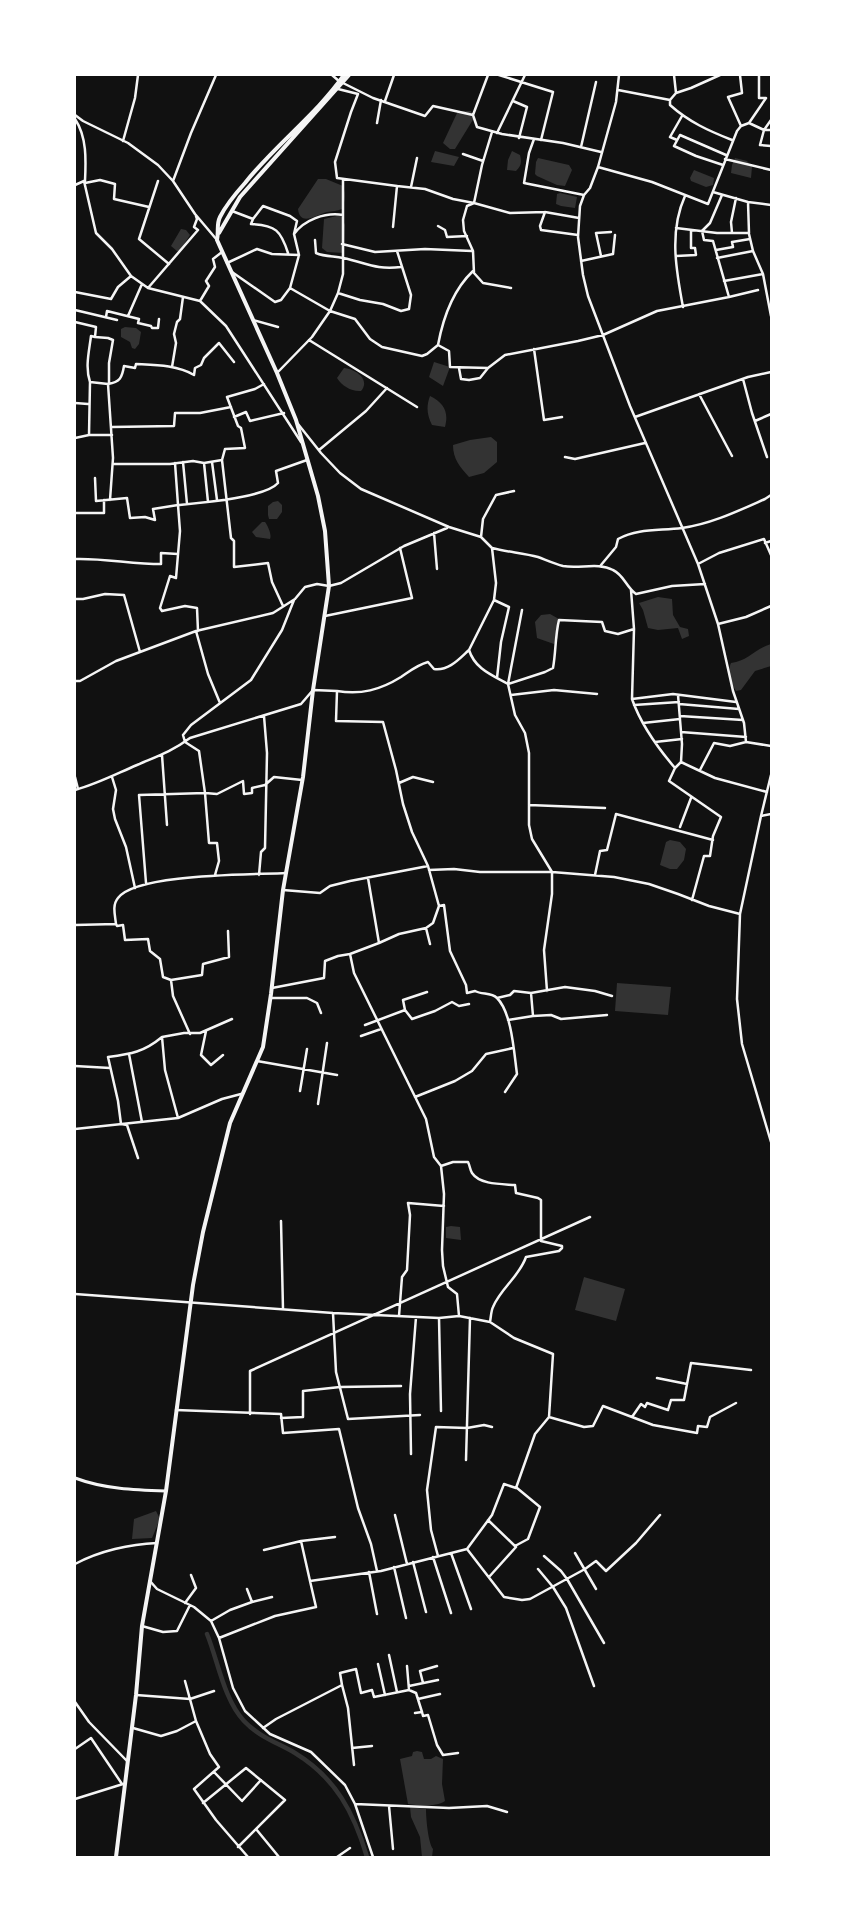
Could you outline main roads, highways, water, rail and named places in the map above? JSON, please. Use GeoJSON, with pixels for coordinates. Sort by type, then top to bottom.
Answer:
{"type":"FeatureCollection","features":[{"type":"Feature","properties":{"kind":"main road"},"geometry":{"type":"LineString","coordinates":[[218,234],[240,197],[323,102],[338,89],[344,75]]}},
{"type":"Feature","properties":{"kind":"main road"},"geometry":{"type":"LineString","coordinates":[[116,1857],[123,1784],[136,1695],[142,1626],[166,1491],[190,1303],[202,1240],[230,1123],[262,1047],[271,998],[283,890],[302,780],[328,586],[325,531],[318,496],[296,420],[217,240],[217,226],[234,196],[256,168],[349,75]]}},
{"type":"Feature","properties":{"kind":"waterway"},"geometry":{"type":"LineString","coordinates":[[207,1634],[226,1691],[237,1712],[250,1727],[295,1753],[322,1774],[332,1785],[349,1811],[367,1857]]}}]}
